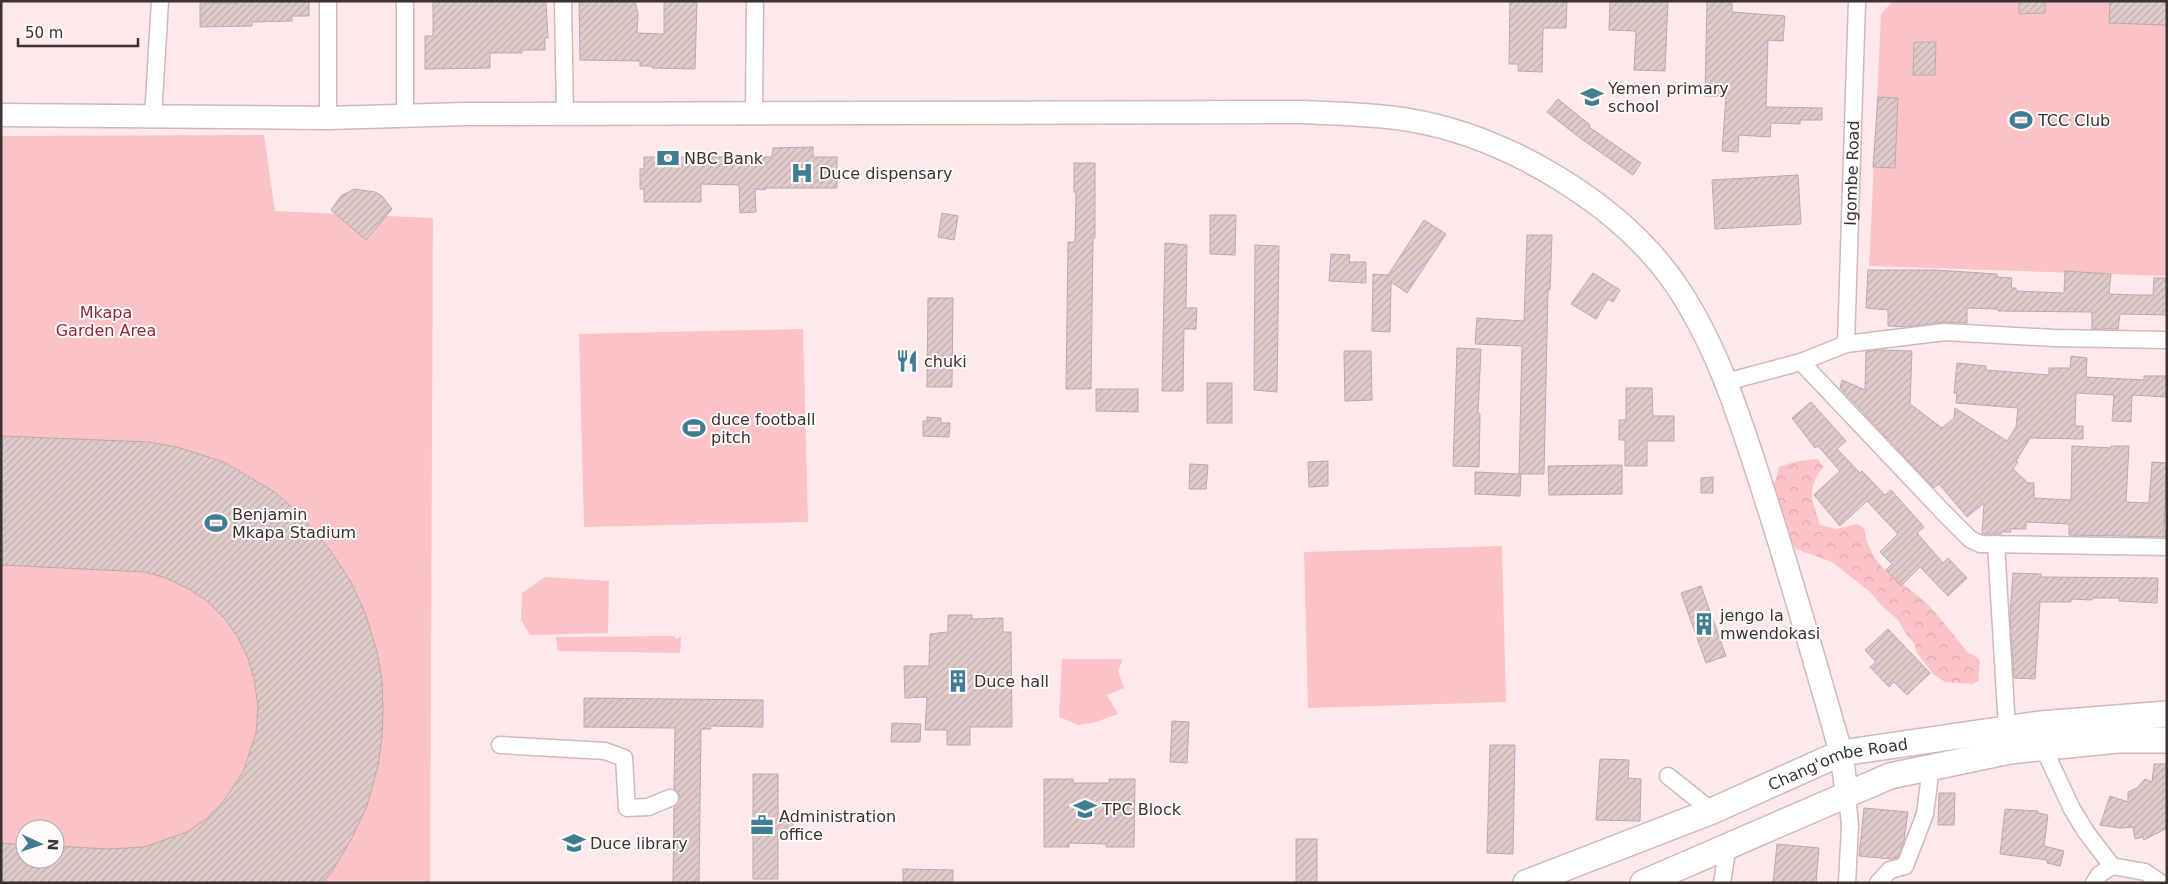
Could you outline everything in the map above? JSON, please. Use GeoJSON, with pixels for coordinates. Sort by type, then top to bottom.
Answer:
{"type":"FeatureCollection","features":[{"type":"Feature","properties":{"kind":"main road","name":"Chang'ombe Road"},"geometry":{"type":"LineString","coordinates":[[1526,883],[1712,811],[1842,753],[2007,728],[2114,717],[2167,714]]}},
{"type":"Feature","properties":{"kind":"main road","name":"Chang'ombe Road"},"geometry":{"type":"LineString","coordinates":[[1643,883],[1890,776],[2010,751],[2117,740],[2167,740]]}},
{"type":"Feature","properties":{"kind":"street"},"geometry":{"type":"LineString","coordinates":[[153,117],[160,1]]}},
{"type":"Feature","properties":{"kind":"street"},"geometry":{"type":"LineString","coordinates":[[328,1],[328,118]]}},
{"type":"Feature","properties":{"kind":"street"},"geometry":{"type":"LineString","coordinates":[[405,1],[405,117]]}},
{"type":"Feature","properties":{"kind":"street"},"geometry":{"type":"LineString","coordinates":[[563,1],[565,115]]}},
{"type":"Feature","properties":{"kind":"street"},"geometry":{"type":"LineString","coordinates":[[754,113],[755,1]]}},
{"type":"Feature","properties":{"kind":"street","name":"Igombe Road"},"geometry":{"type":"LineString","coordinates":[[1846,344],[1857,1]]}},
{"type":"Feature","properties":{"kind":"street"},"geometry":{"type":"LineString","coordinates":[[1,115],[328,118],[466,114],[1303,112],[1410,120],[1470,135],[1492,143],[1546,171],[1576,190],[1627,231],[1675,284],[1710,342],[1726,382],[1773,522],[1842,753],[1850,826],[1847,883]]}},
{"type":"Feature","properties":{"kind":"street"},"geometry":{"type":"LineString","coordinates":[[1726,382],[1801,362],[1846,344],[1945,332],[2054,338],[2167,340]]}},
{"type":"Feature","properties":{"kind":"street"},"geometry":{"type":"LineString","coordinates":[[1801,362],[1970,538],[1980,544],[2167,547]]}},
{"type":"Feature","properties":{"kind":"street"},"geometry":{"type":"LineString","coordinates":[[1996,544],[2007,728]]}},
{"type":"Feature","properties":{"kind":"street"},"geometry":{"type":"LineString","coordinates":[[500,745],[605,751],[624,758],[626,808],[648,807],[670,798]]}},
{"type":"Feature","properties":{"kind":"street"},"geometry":{"type":"LineString","coordinates":[[2044,747],[2072,809],[2086,832],[2112,866],[2145,872],[2161,882],[2167,880]]}},
{"type":"Feature","properties":{"kind":"street"},"geometry":{"type":"LineString","coordinates":[[1878,883],[1890,870],[1904,866],[1925,814],[1931,767]]}},
{"type":"Feature","properties":{"kind":"street"},"geometry":{"type":"LineString","coordinates":[[1668,776],[1712,811]]}},
{"type":"Feature","properties":{"kind":"street"},"geometry":{"type":"LineString","coordinates":[[1722,883],[1728,845]]}},
{"type":"Feature","properties":{"kind":"street"},"geometry":{"type":"LineString","coordinates":[[2094,883],[2099,875],[2112,866]]}},
{"type":"Feature","properties":{"kind":"green space","name":"TCC Club"},"geometry":{"type":"Polygon","coordinates":[[[1893,1],[2167,1],[2167,276],[1869,266],[1881,14],[1893,1]]]}},
{"type":"Feature","properties":{"kind":"green space","name":"Benjamin Mkapa Stadium"},"geometry":{"type":"Polygon","coordinates":[[[264,135],[275,211],[433,218],[430,883],[1,883],[1,136],[264,135]]]}},
{"type":"Feature","properties":{"kind":"green space","name":"duce football pitch"},"geometry":{"type":"Polygon","coordinates":[[[803,329],[808,522],[584,527],[579,334],[803,329]]]}},
{"type":"Feature","properties":{"kind":"green space"},"geometry":{"type":"Polygon","coordinates":[[[1818,459],[1823,467],[1814,482],[1812,495],[1820,525],[1836,529],[1857,524],[1864,528],[1868,543],[1881,566],[1921,598],[1968,653],[1974,655],[1980,661],[1978,681],[1973,684],[1945,682],[1934,675],[1917,653],[1914,643],[1898,620],[1869,591],[1832,562],[1796,549],[1777,518],[1773,490],[1779,467],[1798,461],[1818,459]]]}},
{"type":"Feature","properties":{"kind":"green space"},"geometry":{"type":"Polygon","coordinates":[[[1502,546],[1506,702],[1308,708],[1304,552],[1502,546]]]}},
{"type":"Feature","properties":{"kind":"green space"},"geometry":{"type":"Polygon","coordinates":[[[545,577],[609,581],[608,633],[530,635],[521,620],[522,593],[545,577]]]}},
{"type":"Feature","properties":{"kind":"green space"},"geometry":{"type":"Polygon","coordinates":[[[675,636],[676,639],[681,636],[680,653],[558,651],[556,637],[675,636]]]}},
{"type":"Feature","properties":{"kind":"green space"},"geometry":{"type":"Polygon","coordinates":[[[1062,659],[1123,659],[1118,671],[1124,688],[1107,695],[1118,714],[1096,722],[1079,725],[1059,717],[1062,659]]]}},
{"type":"Feature","properties":{"kind":"building"},"geometry":{"type":"Polygon","coordinates":[[[236,1],[309,1],[309,16],[292,16],[292,21],[252,22],[252,26],[200,27],[200,3],[236,3],[236,1]]]}},
{"type":"Feature","properties":{"kind":"building"},"geometry":{"type":"Polygon","coordinates":[[[433,1],[546,1],[548,38],[545,38],[545,50],[522,50],[522,53],[490,53],[490,68],[425,69],[425,36],[433,36],[433,1]]]}},
{"type":"Feature","properties":{"kind":"building"},"geometry":{"type":"Polygon","coordinates":[[[579,1],[635,1],[638,14],[637,33],[664,34],[664,1],[697,1],[695,69],[652,68],[652,66],[640,66],[640,61],[580,60],[579,1]]]}},
{"type":"Feature","properties":{"kind":"building"},"geometry":{"type":"Polygon","coordinates":[[[1510,1],[1567,1],[1566,28],[1543,28],[1542,72],[1518,71],[1518,64],[1509,64],[1510,1]]]}},
{"type":"Feature","properties":{"kind":"building"},"geometry":{"type":"Polygon","coordinates":[[[1610,1],[1668,1],[1665,71],[1634,70],[1636,31],[1609,30],[1610,1]]]}},
{"type":"Feature","properties":{"kind":"building"},"geometry":{"type":"Polygon","coordinates":[[[1707,1],[1732,1],[1732,12],[1785,16],[1783,41],[1768,40],[1766,107],[1822,108],[1822,120],[1800,120],[1800,124],[1771,123],[1770,137],[1739,135],[1738,152],[1722,151],[1726,96],[1705,96],[1707,1]]]}},
{"type":"Feature","properties":{"kind":"building"},"geometry":{"type":"Polygon","coordinates":[[[2019,1],[2045,1],[2045,13],[2019,14],[2019,1]]]}},
{"type":"Feature","properties":{"kind":"building"},"geometry":{"type":"Polygon","coordinates":[[[2110,1],[2167,1],[2167,25],[2109,23],[2110,1]]]}},
{"type":"Feature","properties":{"kind":"building"},"geometry":{"type":"Polygon","coordinates":[[[1914,42],[1936,42],[1935,75],[1913,75],[1914,42]]]}},
{"type":"Feature","properties":{"kind":"building"},"geometry":{"type":"Polygon","coordinates":[[[1878,97],[1898,98],[1895,168],[1873,167],[1878,97]]]}},
{"type":"Feature","properties":{"kind":"building"},"geometry":{"type":"Polygon","coordinates":[[[1558,99],[1590,125],[1589,127],[1641,163],[1633,175],[1547,112],[1558,99]]]}},
{"type":"Feature","properties":{"kind":"building"},"geometry":{"type":"Polygon","coordinates":[[[813,147],[813,157],[837,157],[837,188],[755,189],[756,212],[740,213],[739,185],[701,184],[701,202],[644,202],[644,189],[640,189],[640,169],[644,169],[644,157],[772,157],[773,148],[813,147]]]}},
{"type":"Feature","properties":{"kind":"building"},"geometry":{"type":"Polygon","coordinates":[[[1074,163],[1095,163],[1091,389],[1066,389],[1068,242],[1075,242],[1076,192],[1074,192],[1074,163]]]}},
{"type":"Feature","properties":{"kind":"building"},"geometry":{"type":"Polygon","coordinates":[[[1798,175],[1801,224],[1715,229],[1712,180],[1798,175]]]}},
{"type":"Feature","properties":{"kind":"building"},"geometry":{"type":"Polygon","coordinates":[[[354,189],[375,192],[382,196],[392,209],[366,240],[331,210],[341,196],[354,189]]]}},
{"type":"Feature","properties":{"kind":"building"},"geometry":{"type":"Polygon","coordinates":[[[942,213],[958,216],[954,240],[938,237],[942,213]]]}},
{"type":"Feature","properties":{"kind":"building"},"geometry":{"type":"Polygon","coordinates":[[[1210,215],[1236,215],[1235,255],[1210,254],[1210,215]]]}},
{"type":"Feature","properties":{"kind":"building"},"geometry":{"type":"Polygon","coordinates":[[[1424,220],[1446,234],[1407,293],[1391,282],[1390,332],[1372,331],[1373,274],[1388,275],[1424,220]]]}},
{"type":"Feature","properties":{"kind":"building"},"geometry":{"type":"Polygon","coordinates":[[[1527,235],[1552,235],[1550,290],[1548,289],[1544,474],[1519,474],[1522,346],[1475,344],[1477,318],[1524,321],[1527,235]]]}},
{"type":"Feature","properties":{"kind":"building"},"geometry":{"type":"Polygon","coordinates":[[[1165,243],[1187,245],[1186,308],[1197,308],[1196,329],[1184,329],[1183,391],[1162,391],[1165,243]]]}},
{"type":"Feature","properties":{"kind":"building"},"geometry":{"type":"Polygon","coordinates":[[[1255,245],[1279,246],[1277,392],[1254,390],[1255,245]]]}},
{"type":"Feature","properties":{"kind":"building"},"geometry":{"type":"Polygon","coordinates":[[[1331,254],[1350,255],[1349,262],[1366,262],[1366,283],[1329,281],[1331,254]]]}},
{"type":"Feature","properties":{"kind":"building"},"geometry":{"type":"Polygon","coordinates":[[[1868,270],[1935,270],[1997,274],[1997,277],[2012,278],[2011,288],[2016,288],[2016,291],[2064,293],[2065,271],[2111,274],[2109,294],[2138,295],[2153,295],[2154,278],[2167,278],[2167,315],[2120,314],[2118,329],[2092,329],[2092,312],[1998,311],[1998,309],[1967,308],[1967,323],[1944,322],[1906,327],[1888,326],[1888,310],[1866,308],[1868,270]]]}},
{"type":"Feature","properties":{"kind":"building"},"geometry":{"type":"Polygon","coordinates":[[[1593,273],[1620,290],[1613,302],[1608,299],[1596,319],[1571,304],[1593,273]]]}},
{"type":"Feature","properties":{"kind":"building"},"geometry":{"type":"Polygon","coordinates":[[[928,298],[953,298],[952,387],[927,387],[928,298]]]}},
{"type":"Feature","properties":{"kind":"building"},"geometry":{"type":"Polygon","coordinates":[[[1457,348],[1481,349],[1478,413],[1480,414],[1479,467],[1453,466],[1457,348]]]}},
{"type":"Feature","properties":{"kind":"building"},"geometry":{"type":"Polygon","coordinates":[[[1878,350],[1912,351],[1910,404],[1942,428],[1954,418],[1955,408],[2007,441],[2016,427],[2018,408],[1956,403],[1957,393],[1954,393],[1957,363],[1986,366],[1986,370],[2049,375],[2049,368],[2070,368],[2071,356],[2087,358],[2086,377],[2144,380],[2144,376],[2167,376],[2167,397],[2132,395],[2131,422],[2112,421],[2114,395],[2076,393],[2075,426],[2083,426],[2083,439],[2030,438],[2013,469],[2028,483],[2034,483],[2034,498],[2071,500],[2072,446],[2111,448],[2111,446],[2129,446],[2126,502],[2149,503],[2152,462],[2167,463],[2164,531],[2167,532],[2167,537],[2069,535],[2069,524],[2026,522],[2026,529],[2010,529],[2011,532],[2001,532],[2001,534],[1982,534],[1984,503],[1967,517],[1939,484],[1934,488],[1840,388],[1842,380],[1865,390],[1866,352],[1878,350]]]}},
{"type":"Feature","properties":{"kind":"building"},"geometry":{"type":"Polygon","coordinates":[[[1344,351],[1371,351],[1372,400],[1345,401],[1344,351]]]}},
{"type":"Feature","properties":{"kind":"building"},"geometry":{"type":"Polygon","coordinates":[[[1207,383],[1232,383],[1232,423],[1207,423],[1207,383]]]}},
{"type":"Feature","properties":{"kind":"building"},"geometry":{"type":"Polygon","coordinates":[[[1626,388],[1652,388],[1653,416],[1674,416],[1674,441],[1647,441],[1647,466],[1625,466],[1625,440],[1619,440],[1619,420],[1626,420],[1626,388]]]}},
{"type":"Feature","properties":{"kind":"building"},"geometry":{"type":"Polygon","coordinates":[[[1096,389],[1138,389],[1138,412],[1096,411],[1096,389]]]}},
{"type":"Feature","properties":{"kind":"building"},"geometry":{"type":"Polygon","coordinates":[[[1811,402],[1846,441],[1837,449],[1885,495],[1891,490],[1924,527],[1917,533],[1943,563],[1948,558],[1967,578],[1948,596],[1920,567],[1901,586],[1886,570],[1892,564],[1880,552],[1898,534],[1867,501],[1840,526],[1814,495],[1840,471],[1818,446],[1815,448],[1792,418],[1811,402]]]}},
{"type":"Feature","properties":{"kind":"building"},"geometry":{"type":"Polygon","coordinates":[[[927,417],[941,418],[941,423],[950,423],[949,437],[923,436],[923,421],[927,421],[927,417]]]}},
{"type":"Feature","properties":{"kind":"building"},"geometry":{"type":"Polygon","coordinates":[[[1,436],[149,442],[177,447],[224,462],[273,491],[297,511],[330,550],[351,582],[366,615],[377,652],[382,680],[382,738],[378,766],[367,806],[352,838],[333,870],[322,883],[1,883],[1,843],[15,844],[15,869],[65,869],[65,847],[108,849],[144,847],[187,832],[206,819],[222,803],[243,772],[256,733],[258,706],[254,679],[248,658],[237,636],[225,619],[207,601],[189,589],[166,578],[145,572],[1,565],[1,436]]]}},
{"type":"Feature","properties":{"kind":"building"},"geometry":{"type":"Polygon","coordinates":[[[1328,461],[1328,486],[1309,487],[1308,462],[1328,461]]]}},
{"type":"Feature","properties":{"kind":"building"},"geometry":{"type":"Polygon","coordinates":[[[1190,464],[1208,465],[1206,489],[1189,489],[1190,464]]]}},
{"type":"Feature","properties":{"kind":"building"},"geometry":{"type":"Polygon","coordinates":[[[1622,465],[1622,494],[1549,495],[1548,466],[1622,465]]]}},
{"type":"Feature","properties":{"kind":"building"},"geometry":{"type":"Polygon","coordinates":[[[1475,472],[1521,474],[1520,496],[1475,494],[1475,472]]]}},
{"type":"Feature","properties":{"kind":"building"},"geometry":{"type":"Polygon","coordinates":[[[1713,477],[1713,493],[1701,493],[1701,478],[1713,477]]]}},
{"type":"Feature","properties":{"kind":"building"},"geometry":{"type":"Polygon","coordinates":[[[2013,573],[2041,574],[2041,577],[2158,578],[2157,603],[2119,601],[2119,598],[2071,599],[2071,602],[2040,602],[2035,679],[2014,678],[2010,615],[2013,573]]]}},
{"type":"Feature","properties":{"kind":"building","name":"jengo la mwendokasi"},"geometry":{"type":"Polygon","coordinates":[[[1701,586],[1726,656],[1706,663],[1681,593],[1701,586]]]}},
{"type":"Feature","properties":{"kind":"building","name":"Duce hall"},"geometry":{"type":"Polygon","coordinates":[[[948,615],[972,615],[972,619],[1003,618],[1003,632],[1011,632],[1012,727],[970,727],[970,745],[947,745],[947,730],[925,730],[927,697],[905,698],[904,666],[929,666],[930,634],[948,632],[948,615]]]}},
{"type":"Feature","properties":{"kind":"building"},"geometry":{"type":"Polygon","coordinates":[[[1888,629],[1930,673],[1907,695],[1894,682],[1889,687],[1870,667],[1876,662],[1865,650],[1888,629]]]}},
{"type":"Feature","properties":{"kind":"building"},"geometry":{"type":"Polygon","coordinates":[[[584,698],[763,700],[763,727],[710,726],[711,729],[701,729],[699,883],[673,883],[674,807],[680,799],[679,794],[674,789],[675,728],[584,727],[584,698]]]}},
{"type":"Feature","properties":{"kind":"building"},"geometry":{"type":"Polygon","coordinates":[[[1172,721],[1189,722],[1187,763],[1170,762],[1172,721]]]}},
{"type":"Feature","properties":{"kind":"building"},"geometry":{"type":"Polygon","coordinates":[[[892,723],[921,724],[920,742],[891,742],[892,723]]]}},
{"type":"Feature","properties":{"kind":"building"},"geometry":{"type":"Polygon","coordinates":[[[1490,745],[1515,745],[1513,854],[1487,853],[1490,745]]]}},
{"type":"Feature","properties":{"kind":"building"},"geometry":{"type":"Polygon","coordinates":[[[1600,759],[1629,760],[1628,778],[1641,779],[1640,821],[1596,820],[1600,759]]]}},
{"type":"Feature","properties":{"kind":"building"},"geometry":{"type":"Polygon","coordinates":[[[2154,764],[2167,764],[2167,828],[2144,840],[2143,837],[2135,839],[2133,827],[2120,828],[2100,825],[2110,796],[2128,802],[2128,792],[2137,788],[2145,779],[2152,782],[2154,764]]]}},
{"type":"Feature","properties":{"kind":"building"},"geometry":{"type":"Polygon","coordinates":[[[753,774],[778,774],[778,819],[793,819],[793,834],[778,833],[778,879],[753,879],[753,774]]]}},
{"type":"Feature","properties":{"kind":"building"},"geometry":{"type":"Polygon","coordinates":[[[1044,779],[1073,779],[1073,783],[1109,783],[1109,779],[1135,779],[1134,847],[1106,847],[1106,844],[1069,843],[1069,847],[1044,847],[1044,779]]]}},
{"type":"Feature","properties":{"kind":"building"},"geometry":{"type":"Polygon","coordinates":[[[1939,793],[1955,793],[1954,825],[1938,825],[1939,793]]]}},
{"type":"Feature","properties":{"kind":"building"},"geometry":{"type":"Polygon","coordinates":[[[1864,808],[1908,812],[1904,840],[1898,858],[1859,856],[1864,808]]]}},
{"type":"Feature","properties":{"kind":"building"},"geometry":{"type":"Polygon","coordinates":[[[2005,809],[2038,811],[2038,813],[2048,815],[2044,846],[2064,851],[2060,866],[2047,863],[2047,860],[2000,854],[2005,809]]]}},
{"type":"Feature","properties":{"kind":"building"},"geometry":{"type":"Polygon","coordinates":[[[1296,839],[1317,839],[1317,883],[1296,883],[1296,839]]]}},
{"type":"Feature","properties":{"kind":"building"},"geometry":{"type":"Polygon","coordinates":[[[1777,844],[1819,848],[1816,883],[1773,883],[1777,844]]]}},
{"type":"Feature","properties":{"kind":"building"},"geometry":{"type":"Polygon","coordinates":[[[903,869],[953,870],[953,883],[903,883],[903,869]]]}},
{"type":"Feature","properties":{"kind":"place","name":"Yemen primary school"},"geometry":{"type":"Point","coordinates":[1592,97]}},
{"type":"Feature","properties":{"kind":"place","name":"TCC Club"},"geometry":{"type":"Point","coordinates":[2021,120]}},
{"type":"Feature","properties":{"kind":"place","name":"NBC Bank"},"geometry":{"type":"Point","coordinates":[668,158]}},
{"type":"Feature","properties":{"kind":"place","name":"Duce dispensary"},"geometry":{"type":"Point","coordinates":[802,173]}},
{"type":"Feature","properties":{"kind":"place","name":"chuki"},"geometry":{"type":"Point","coordinates":[907,361]}},
{"type":"Feature","properties":{"kind":"place","name":"duce football pitch"},"geometry":{"type":"Point","coordinates":[694,428]}},
{"type":"Feature","properties":{"kind":"place","name":"Benjamin Mkapa Stadium"},"geometry":{"type":"Point","coordinates":[216,523]}},
{"type":"Feature","properties":{"kind":"place","name":"jengo la mwendokasi"},"geometry":{"type":"Point","coordinates":[1704,624]}},
{"type":"Feature","properties":{"kind":"place","name":"Duce hall"},"geometry":{"type":"Point","coordinates":[958,681]}},
{"type":"Feature","properties":{"kind":"place","name":"TPC Block"},"geometry":{"type":"Point","coordinates":[1085,809]}},
{"type":"Feature","properties":{"kind":"place","name":"Administration office"},"geometry":{"type":"Point","coordinates":[762,825]}},
{"type":"Feature","properties":{"kind":"place","name":"Duce library"},"geometry":{"type":"Point","coordinates":[574,843]}},
{"type":"Feature","properties":{"kind":"park label","name":"Mkapa Garden Area"},"geometry":{"type":"Point","coordinates":[106,321]}}]}
